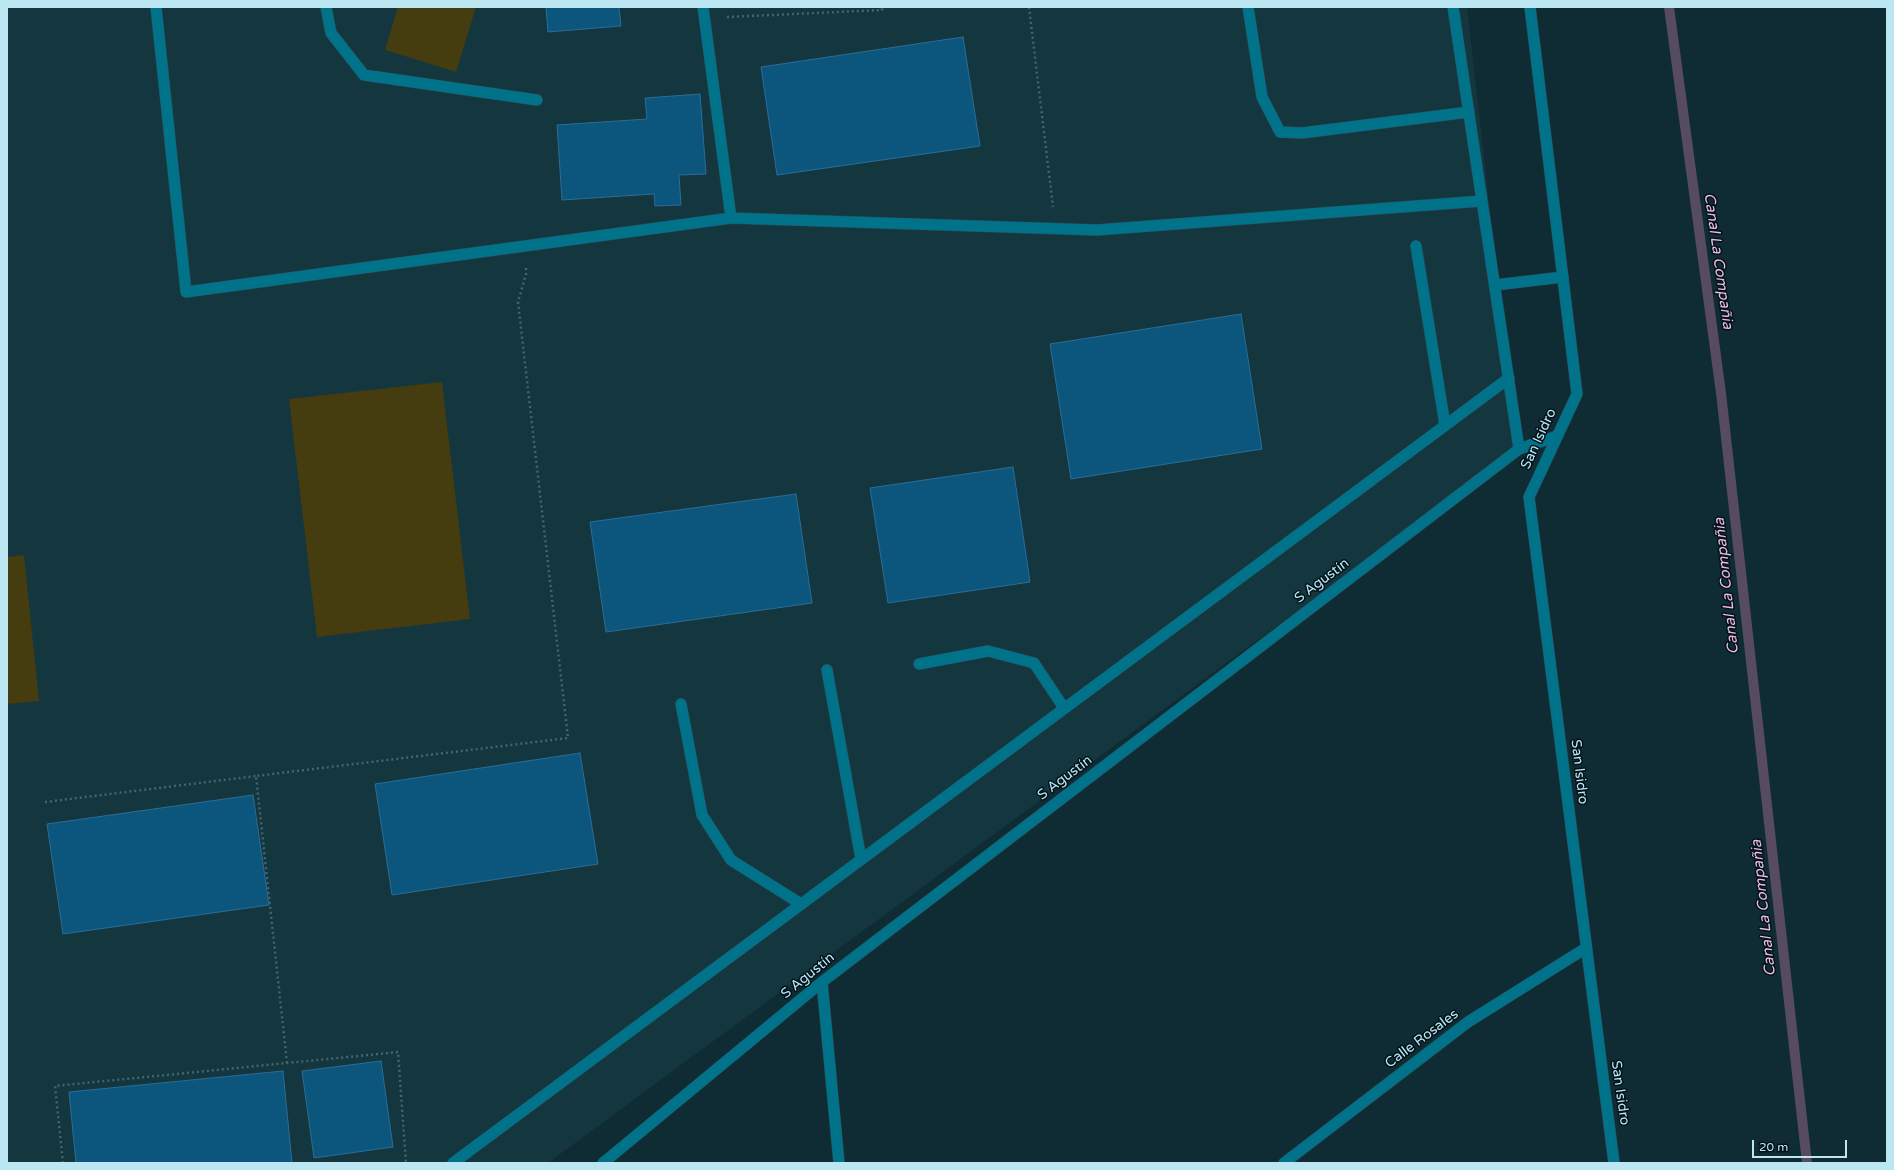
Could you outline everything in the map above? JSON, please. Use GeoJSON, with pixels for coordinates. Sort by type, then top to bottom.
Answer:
{"type":"FeatureCollection","features":[{"type":"Feature","properties":{"kind":"street"},"geometry":{"type":"LineString","coordinates":[[156,7],[186,292],[731,218],[1097,230],[1482,201]]}},
{"type":"Feature","properties":{"kind":"street"},"geometry":{"type":"LineString","coordinates":[[326,7],[331,33],[364,75],[537,100]]}},
{"type":"Feature","properties":{"kind":"street"},"geometry":{"type":"LineString","coordinates":[[1248,7],[1262,96],[1280,132],[1302,133],[1469,112]]}},
{"type":"Feature","properties":{"kind":"street"},"geometry":{"type":"LineString","coordinates":[[1453,7],[1519,449]]}},
{"type":"Feature","properties":{"kind":"street"},"geometry":{"type":"LineString","coordinates":[[1495,285],[1563,277],[1530,7]]}},
{"type":"Feature","properties":{"kind":"street"},"geometry":{"type":"LineString","coordinates":[[704,12],[731,218]]}},
{"type":"Feature","properties":{"kind":"street"},"geometry":{"type":"LineString","coordinates":[[1416,246],[1445,425]]}},
{"type":"Feature","properties":{"kind":"street","name":"San Isidro"},"geometry":{"type":"LineString","coordinates":[[1563,277],[1577,394],[1529,497],[1614,1163]]}},
{"type":"Feature","properties":{"kind":"street"},"geometry":{"type":"LineString","coordinates":[[453,1163],[1509,378]]}},
{"type":"Feature","properties":{"kind":"street","name":"S Agustín"},"geometry":{"type":"LineString","coordinates":[[603,1163],[822,982],[1519,449],[1557,436]]}},
{"type":"Feature","properties":{"kind":"street"},"geometry":{"type":"LineString","coordinates":[[919,664],[988,651],[1034,663],[1064,708]]}},
{"type":"Feature","properties":{"kind":"street"},"geometry":{"type":"LineString","coordinates":[[827,670],[861,859]]}},
{"type":"Feature","properties":{"kind":"street"},"geometry":{"type":"LineString","coordinates":[[681,704],[702,815],[731,860],[801,904]]}},
{"type":"Feature","properties":{"kind":"street","name":"Calle Rosales"},"geometry":{"type":"LineString","coordinates":[[1284,1163],[1468,1022],[1586,948]]}},
{"type":"Feature","properties":{"kind":"street"},"geometry":{"type":"LineString","coordinates":[[822,982],[840,1163]]}},
{"type":"Feature","properties":{"kind":"path"},"geometry":{"type":"LineString","coordinates":[[704,12],[882,10],[882,7]]}},
{"type":"Feature","properties":{"kind":"path"},"geometry":{"type":"LineString","coordinates":[[1029,7],[1055,229]]}},
{"type":"Feature","properties":{"kind":"path"},"geometry":{"type":"LineString","coordinates":[[45,802],[568,738],[518,302],[526,274],[525,246]]}},
{"type":"Feature","properties":{"kind":"path"},"geometry":{"type":"LineString","coordinates":[[256,776],[287,1063]]}},
{"type":"Feature","properties":{"kind":"path"},"geometry":{"type":"LineString","coordinates":[[63,1163],[55,1086],[398,1052],[406,1163]]}},
{"type":"Feature","properties":{"kind":"shaded area"},"geometry":{"type":"Polygon","coordinates":[[[7,7],[1467,7],[1517,449],[548,1163],[7,1163],[7,7]]]}},
{"type":"Feature","properties":{"kind":"shaded area"},"geometry":{"type":"Polygon","coordinates":[[[398,7],[476,7],[456,72],[385,50],[398,7]]]}},
{"type":"Feature","properties":{"kind":"shaded area"},"geometry":{"type":"Polygon","coordinates":[[[442,382],[470,619],[317,637],[289,399],[442,382]]]}},
{"type":"Feature","properties":{"kind":"shaded area"},"geometry":{"type":"Polygon","coordinates":[[[24,555],[39,701],[7,704],[7,557],[24,555]]]}},
{"type":"Feature","properties":{"kind":"building"},"geometry":{"type":"Polygon","coordinates":[[[546,7],[619,7],[621,26],[548,32],[546,7]]]}},
{"type":"Feature","properties":{"kind":"building"},"geometry":{"type":"Polygon","coordinates":[[[963,37],[980,146],[777,175],[761,67],[963,37]]]}},
{"type":"Feature","properties":{"kind":"building"},"geometry":{"type":"Polygon","coordinates":[[[700,94],[706,174],[679,175],[681,205],[655,206],[654,194],[562,200],[557,125],[647,119],[645,98],[700,94]]]}},
{"type":"Feature","properties":{"kind":"building"},"geometry":{"type":"Polygon","coordinates":[[[1241,314],[1262,449],[1071,479],[1050,344],[1241,314]]]}},
{"type":"Feature","properties":{"kind":"building"},"geometry":{"type":"Polygon","coordinates":[[[1013,467],[1030,582],[888,603],[870,488],[1013,467]]]}},
{"type":"Feature","properties":{"kind":"building"},"geometry":{"type":"Polygon","coordinates":[[[796,494],[812,603],[606,632],[590,522],[796,494]]]}},
{"type":"Feature","properties":{"kind":"building"},"geometry":{"type":"Polygon","coordinates":[[[580,753],[598,864],[392,895],[375,784],[580,753]]]}},
{"type":"Feature","properties":{"kind":"building"},"geometry":{"type":"Polygon","coordinates":[[[253,795],[269,905],[63,934],[47,824],[253,795]]]}},
{"type":"Feature","properties":{"kind":"building"},"geometry":{"type":"Polygon","coordinates":[[[381,1061],[393,1147],[314,1158],[302,1071],[381,1061]]]}},
{"type":"Feature","properties":{"kind":"building"},"geometry":{"type":"Polygon","coordinates":[[[283,1071],[292,1163],[76,1163],[69,1092],[283,1071]]]}},
{"type":"Feature","properties":{"kind":"waterway","name":"Canal La Compañia"},"geometry":{"type":"LineString","coordinates":[[1669,7],[1721,393],[1807,1163]]}}]}
